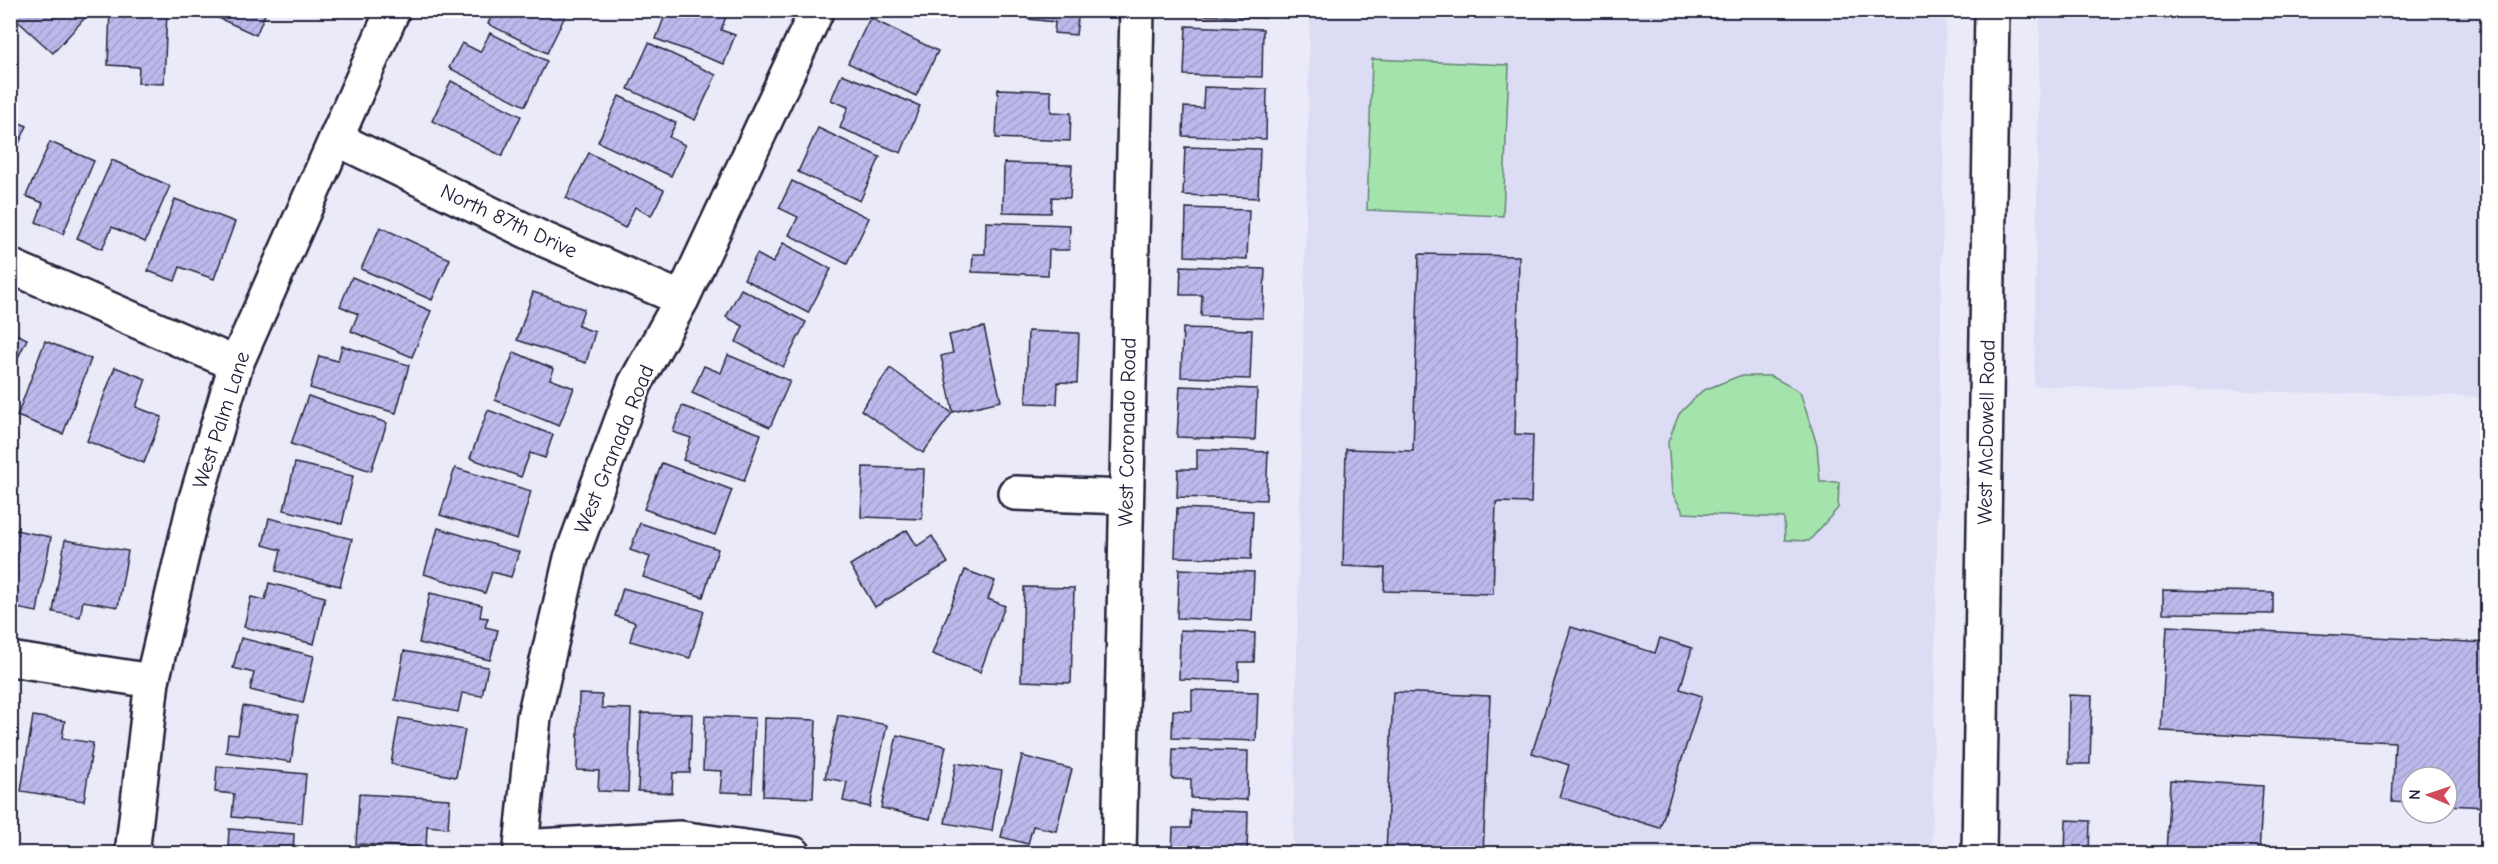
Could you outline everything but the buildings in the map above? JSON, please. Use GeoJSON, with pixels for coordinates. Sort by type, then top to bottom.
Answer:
{"type":"FeatureCollection","features":[{"type":"Feature","properties":{"kind":"street","name":"West Palm Lane"},"geometry":{"type":"LineString","coordinates":[[132,854],[152,681],[193,509],[236,364],[393,10]]}},
{"type":"Feature","properties":{"kind":"street","name":"West Granada Road"},"geometry":{"type":"LineString","coordinates":[[794,854],[680,838],[521,847],[534,717],[571,558],[635,384],[682,299],[817,10]]}},
{"type":"Feature","properties":{"kind":"street","name":"West Coronado Road"},"geometry":{"type":"LineString","coordinates":[[1119,854],[1137,10]]}},
{"type":"Feature","properties":{"kind":"street","name":"West McDowell Road"},"geometry":{"type":"LineString","coordinates":[[1979,854],[1992,10]]}},
{"type":"Feature","properties":{"kind":"street","name":"North 87th Drive"},"geometry":{"type":"LineString","coordinates":[[337,138],[543,238],[682,299]]}},
{"type":"Feature","properties":{"kind":"street"},"geometry":{"type":"LineString","coordinates":[[10,266],[236,364]]}},
{"type":"Feature","properties":{"kind":"street"},"geometry":{"type":"LineString","coordinates":[[1015,493],[1125,497]]}},
{"type":"Feature","properties":{"kind":"street"},"geometry":{"type":"LineString","coordinates":[[10,658],[152,681]]}},
{"type":"Feature","properties":{"kind":"shaded area"},"geometry":{"type":"Polygon","coordinates":[[[1310,11],[1946,11],[1932,853],[1293,854],[1310,11]]]}},
{"type":"Feature","properties":{"kind":"shaded area"},"geometry":{"type":"Polygon","coordinates":[[[2040,11],[2487,11],[2487,397],[2034,386],[2040,11]]]}},
{"type":"Feature","properties":{"kind":"green space"},"geometry":{"type":"Polygon","coordinates":[[[1372,59],[1509,65],[1503,216],[1367,210],[1372,59]]]}},
{"type":"Feature","properties":{"kind":"green space"},"geometry":{"type":"Polygon","coordinates":[[[1739,376],[1771,376],[1800,392],[1817,445],[1820,482],[1839,482],[1838,508],[1809,541],[1785,540],[1784,518],[1684,513],[1672,493],[1668,442],[1679,414],[1702,391],[1739,376]]]}}]}
